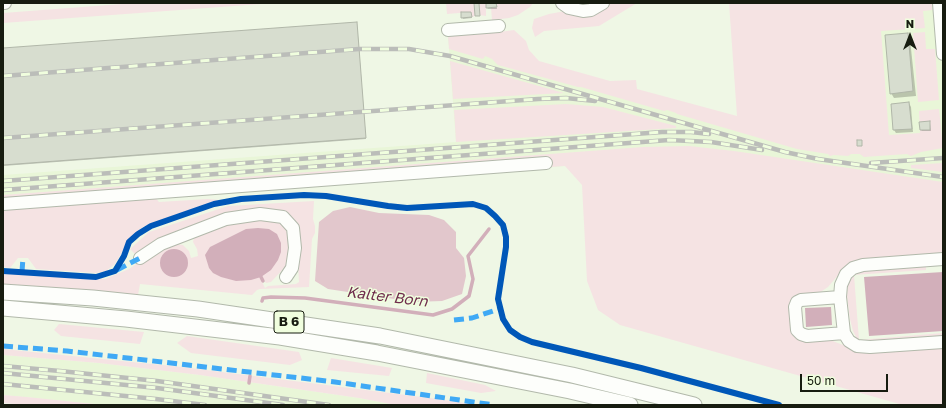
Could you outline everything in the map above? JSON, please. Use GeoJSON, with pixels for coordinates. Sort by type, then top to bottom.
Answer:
{"type":"FeatureCollection","features":[{"type":"Feature","properties":{"kind":"main road","name":"B 6"},"geometry":{"type":"LineString","coordinates":[[3,292],[93,298],[198,309],[380,336],[572,374],[694,405]]}},
{"type":"Feature","properties":{"kind":"main road","name":"B 6"},"geometry":{"type":"LineString","coordinates":[[3,308],[150,321],[280,337],[377,352],[570,391],[630,405]]}},
{"type":"Feature","properties":{"kind":"lane"},"geometry":{"type":"LineString","coordinates":[[562,3],[569,8],[583,11],[591,10],[603,3]]}},
{"type":"Feature","properties":{"kind":"lane"},"geometry":{"type":"LineString","coordinates":[[939,3],[942,19],[943,54]]}},
{"type":"Feature","properties":{"kind":"lane"},"geometry":{"type":"LineString","coordinates":[[448,30],[500,26]]}},
{"type":"Feature","properties":{"kind":"lane"},"geometry":{"type":"LineString","coordinates":[[3,204],[546,163]]}},
{"type":"Feature","properties":{"kind":"lane"},"geometry":{"type":"LineString","coordinates":[[140,258],[161,244],[226,219],[260,214],[283,217],[293,228],[295,248],[292,268],[286,277]]}},
{"type":"Feature","properties":{"kind":"lane"},"geometry":{"type":"LineString","coordinates":[[943,259],[863,265],[853,268],[846,274],[841,285],[840,297],[844,333],[849,341],[857,346],[870,347],[943,342]]}},
{"type":"Feature","properties":{"kind":"lane"},"geometry":{"type":"LineString","coordinates":[[840,297],[801,300],[797,302],[797,330],[801,334],[807,336],[844,333]]}},
{"type":"Feature","properties":{"kind":"shaded area"},"geometry":{"type":"Polygon","coordinates":[[[135,3],[275,3],[3,23],[3,13],[135,3]]]}},
{"type":"Feature","properties":{"kind":"shaded area"},"geometry":{"type":"Polygon","coordinates":[[[446,3],[474,3],[475,16],[472,17],[471,12],[447,14],[446,3]]]}},
{"type":"Feature","properties":{"kind":"shaded area"},"geometry":{"type":"Polygon","coordinates":[[[479,3],[486,3],[486,16],[480,15],[479,3]]]}},
{"type":"Feature","properties":{"kind":"shaded area"},"geometry":{"type":"Polygon","coordinates":[[[496,3],[533,3],[530,7],[518,15],[509,18],[492,20],[491,8],[497,7],[496,3]]]}},
{"type":"Feature","properties":{"kind":"shaded area"},"geometry":{"type":"Polygon","coordinates":[[[609,3],[637,3],[599,26],[544,31],[535,37],[532,28],[534,19],[549,14],[609,3]]]}},
{"type":"Feature","properties":{"kind":"shaded area"},"geometry":{"type":"Polygon","coordinates":[[[729,3],[931,3],[933,5],[932,10],[923,11],[925,28],[881,31],[889,135],[920,133],[919,111],[939,109],[943,148],[921,152],[911,156],[907,154],[864,157],[860,154],[851,154],[848,156],[830,156],[828,154],[797,149],[667,110],[664,111],[498,65],[492,59],[485,56],[483,59],[449,49],[448,36],[514,30],[526,41],[529,50],[539,61],[610,81],[636,80],[637,89],[737,116],[729,3]]]}},
{"type":"Feature","properties":{"kind":"shaded area"},"geometry":{"type":"Polygon","coordinates":[[[877,3],[943,3],[943,196],[686,157],[3,208],[3,175],[456,142],[448,36],[502,56],[800,142],[877,3]]]}},
{"type":"Feature","properties":{"kind":"shaded area"},"geometry":{"type":"Polygon","coordinates":[[[925,32],[926,49],[935,49],[939,100],[918,102],[913,33],[925,32]]]}},
{"type":"Feature","properties":{"kind":"shaded area"},"geometry":{"type":"Polygon","coordinates":[[[450,61],[564,93],[453,99],[450,61]]]}},
{"type":"Feature","properties":{"kind":"shaded area"},"geometry":{"type":"Polygon","coordinates":[[[566,104],[603,107],[676,126],[676,128],[456,142],[454,110],[566,104]]]}},
{"type":"Feature","properties":{"kind":"shaded area"},"geometry":{"type":"Polygon","coordinates":[[[689,146],[734,151],[943,182],[943,256],[853,263],[846,266],[828,287],[819,293],[801,294],[793,299],[794,335],[798,340],[830,340],[856,350],[943,346],[943,405],[903,405],[620,325],[598,310],[587,281],[582,185],[565,166],[154,196],[159,202],[208,199],[219,200],[149,224],[140,229],[131,237],[115,264],[106,271],[96,273],[36,269],[28,258],[18,258],[10,268],[3,267],[3,206],[531,159],[3,201],[3,195],[643,147],[689,146]]]}},
{"type":"Feature","properties":{"kind":"shaded area"},"geometry":{"type":"Polygon","coordinates":[[[943,163],[943,172],[911,168],[911,165],[943,163]]]}},
{"type":"Feature","properties":{"kind":"shaded area"},"geometry":{"type":"Polygon","coordinates":[[[314,201],[313,219],[315,233],[312,239],[309,287],[260,289],[252,295],[140,284],[138,295],[3,284],[3,273],[105,279],[129,269],[169,243],[183,245],[189,251],[191,258],[198,256],[197,249],[193,242],[194,238],[201,233],[227,222],[261,217],[282,220],[290,229],[291,248],[286,266],[271,282],[266,283],[264,280],[262,282],[265,288],[268,286],[296,284],[299,282],[296,227],[284,214],[260,212],[225,216],[159,241],[137,256],[130,249],[149,232],[228,206],[314,201]]]}},
{"type":"Feature","properties":{"kind":"shaded area"},"geometry":{"type":"Polygon","coordinates":[[[350,207],[379,213],[429,215],[444,220],[456,232],[456,248],[464,258],[466,276],[462,294],[442,301],[414,302],[328,289],[315,281],[319,222],[333,211],[350,207]]]}},
{"type":"Feature","properties":{"kind":"shaded area"},"geometry":{"type":"Polygon","coordinates":[[[246,229],[269,229],[277,234],[281,243],[281,252],[278,260],[271,270],[261,277],[251,280],[236,281],[213,273],[209,268],[205,255],[210,247],[246,229]]]}},
{"type":"Feature","properties":{"kind":"shaded area"},"geometry":{"type":"Polygon","coordinates":[[[174,249],[184,253],[188,263],[184,273],[174,277],[164,273],[160,263],[164,253],[174,249]]]}},
{"type":"Feature","properties":{"kind":"shaded area"},"geometry":{"type":"Polygon","coordinates":[[[926,264],[926,270],[854,275],[859,340],[943,333],[943,339],[874,344],[858,341],[853,331],[850,319],[847,296],[848,283],[853,275],[857,271],[926,264]]]}},
{"type":"Feature","properties":{"kind":"shaded area"},"geometry":{"type":"Polygon","coordinates":[[[943,272],[943,331],[869,336],[864,277],[943,272]]]}},
{"type":"Feature","properties":{"kind":"shaded area"},"geometry":{"type":"Polygon","coordinates":[[[831,307],[832,325],[806,327],[805,308],[831,307]]]}},
{"type":"Feature","properties":{"kind":"shaded area"},"geometry":{"type":"Polygon","coordinates":[[[59,324],[144,332],[140,344],[61,336],[54,330],[59,324]]]}},
{"type":"Feature","properties":{"kind":"shaded area"},"geometry":{"type":"Polygon","coordinates":[[[187,336],[299,352],[302,360],[290,365],[191,353],[177,343],[187,336]]]}},
{"type":"Feature","properties":{"kind":"shaded area"},"geometry":{"type":"Polygon","coordinates":[[[3,349],[182,367],[477,405],[396,405],[359,398],[200,375],[99,363],[3,355],[3,349]]]}},
{"type":"Feature","properties":{"kind":"shaded area"},"geometry":{"type":"Polygon","coordinates":[[[3,355],[99,363],[200,375],[359,398],[396,405],[104,405],[3,395],[3,355]]]}},
{"type":"Feature","properties":{"kind":"shaded area"},"geometry":{"type":"Polygon","coordinates":[[[331,358],[392,368],[389,376],[327,370],[331,358]]]}},
{"type":"Feature","properties":{"kind":"shaded area"},"geometry":{"type":"Polygon","coordinates":[[[427,373],[485,385],[496,391],[481,393],[426,383],[427,373]]]}},
{"type":"Feature","properties":{"kind":"shaded area"},"geometry":{"type":"Polygon","coordinates":[[[3,395],[104,405],[26,405],[3,403],[3,395]]]}},
{"type":"Feature","properties":{"kind":"building"},"geometry":{"type":"Polygon","coordinates":[[[474,3],[479,3],[480,16],[475,16],[474,3]]]}},
{"type":"Feature","properties":{"kind":"building"},"geometry":{"type":"Polygon","coordinates":[[[486,3],[496,3],[497,7],[486,8],[486,3]]]}},
{"type":"Feature","properties":{"kind":"building"},"geometry":{"type":"Polygon","coordinates":[[[461,12],[471,12],[472,17],[461,18],[461,12]]]}},
{"type":"Feature","properties":{"kind":"building"},"geometry":{"type":"Polygon","coordinates":[[[357,22],[366,138],[3,165],[3,48],[357,22]]]}},
{"type":"Feature","properties":{"kind":"building"},"geometry":{"type":"Polygon","coordinates":[[[908,33],[913,91],[890,94],[885,35],[908,33]]]}},
{"type":"Feature","properties":{"kind":"building"},"geometry":{"type":"Polygon","coordinates":[[[909,102],[912,129],[893,130],[891,104],[909,102]]]}},
{"type":"Feature","properties":{"kind":"building"},"geometry":{"type":"Polygon","coordinates":[[[930,121],[930,130],[920,130],[919,122],[930,121]]]}},
{"type":"Feature","properties":{"kind":"building"},"geometry":{"type":"Polygon","coordinates":[[[857,140],[862,140],[862,146],[857,146],[857,140]]]}},
{"type":"Feature","properties":{"kind":"waterway","name":"Kalter Born"},"geometry":{"type":"LineString","coordinates":[[262,301],[263,298],[271,297],[305,298],[433,315],[452,309],[469,296],[473,279],[468,256],[489,229]]}},
{"type":"Feature","properties":{"kind":"waterway","name":"Kalter Born"},"geometry":{"type":"LineString","coordinates":[[261,277],[263,281]]}},
{"type":"Feature","properties":{"kind":"waterway","name":"Kalter Born"},"geometry":{"type":"LineString","coordinates":[[249,383],[250,376]]}},
{"type":"Feature","properties":{"kind":"railway"},"geometry":{"type":"LineString","coordinates":[[3,76],[359,49],[409,49],[450,56],[785,152],[818,159],[943,177]]}},
{"type":"Feature","properties":{"kind":"railway"},"geometry":{"type":"LineString","coordinates":[[3,138],[538,99],[566,98],[595,101]]}},
{"type":"Feature","properties":{"kind":"railway"},"geometry":{"type":"LineString","coordinates":[[3,181],[662,132],[691,132],[709,134]]}},
{"type":"Feature","properties":{"kind":"railway"},"geometry":{"type":"LineString","coordinates":[[3,190],[669,140],[711,142],[762,150]]}},
{"type":"Feature","properties":{"kind":"railway"},"geometry":{"type":"LineString","coordinates":[[871,163],[943,158]]}},
{"type":"Feature","properties":{"kind":"railway"},"geometry":{"type":"LineString","coordinates":[[3,366],[157,381],[329,405]]}},
{"type":"Feature","properties":{"kind":"railway"},"geometry":{"type":"LineString","coordinates":[[3,373],[157,388],[283,405]]}},
{"type":"Feature","properties":{"kind":"railway"},"geometry":{"type":"LineString","coordinates":[[3,384],[205,405]]}},
{"type":"Feature","properties":{"kind":"marked path"},"geometry":{"type":"LineString","coordinates":[[22,272],[23,257]]}},
{"type":"Feature","properties":{"kind":"marked path"},"geometry":{"type":"LineString","coordinates":[[117,270],[140,258]]}},
{"type":"Feature","properties":{"kind":"marked path"},"geometry":{"type":"LineString","coordinates":[[454,320],[472,318],[499,309]]}},
{"type":"Feature","properties":{"kind":"marked path"},"geometry":{"type":"LineString","coordinates":[[3,346],[67,351],[335,382],[494,405]]}},
{"type":"Feature","properties":{"kind":"cycle path"},"geometry":{"type":"LineString","coordinates":[[3,271],[96,277],[115,271],[124,256],[129,242],[151,226],[214,204],[241,199],[304,195],[326,196],[407,208],[473,204],[486,208],[503,225],[506,237],[506,247],[498,299],[503,319],[510,330],[520,337],[532,342],[641,368],[779,405]]}}]}
